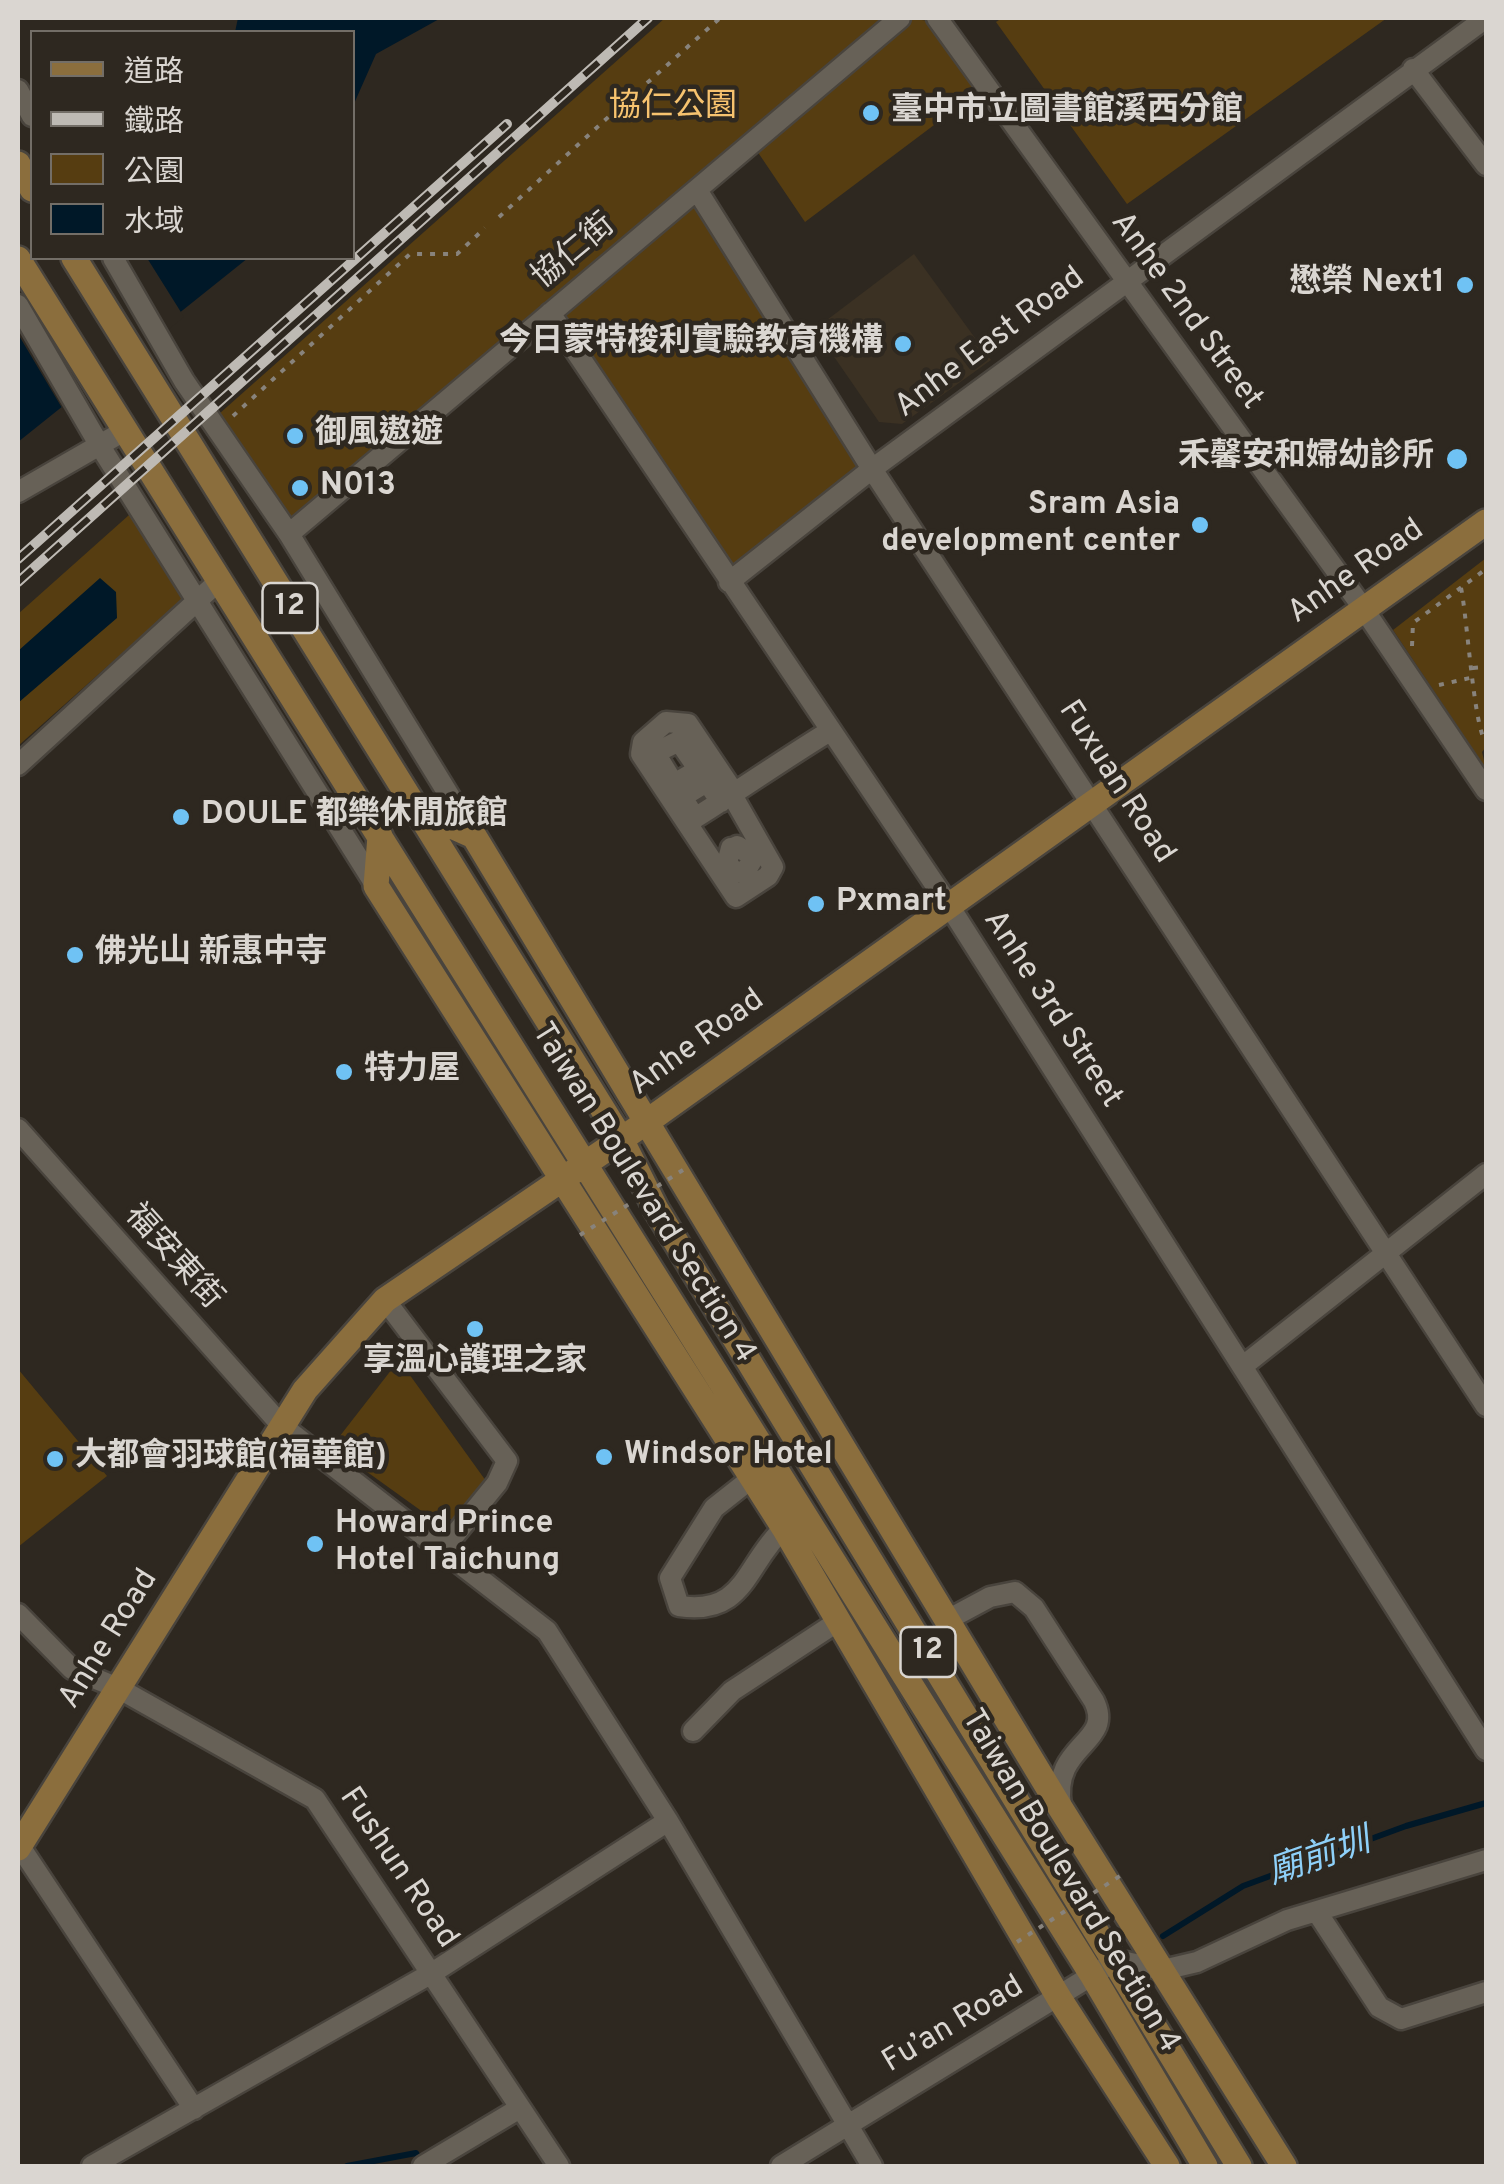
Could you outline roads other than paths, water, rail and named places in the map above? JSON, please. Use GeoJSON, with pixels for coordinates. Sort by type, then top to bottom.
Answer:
{"type":"FeatureCollection","features":[{"type":"Feature","properties":{"kind":"main road","name":"Taiwan Boulevard Section 4"},"geometry":{"type":"LineString","coordinates":[[18,259],[1091,1973],[1204,2166]]}},
{"type":"Feature","properties":{"kind":"main road","name":"Taiwan Boulevard Section 4"},"geometry":{"type":"LineString","coordinates":[[75,260],[620,1137],[656,1209],[1239,2166]]}},
{"type":"Feature","properties":{"kind":"main road","name":"Anhe Road"},"geometry":{"type":"LineString","coordinates":[[18,1846],[282,1426],[334,1352],[385,1300],[648,1121],[1486,522]]}},
{"type":"Feature","properties":{"kind":"main road"},"geometry":{"type":"LineString","coordinates":[[416,810],[474,836]]}},
{"type":"Feature","properties":{"kind":"main road"},"geometry":{"type":"LineString","coordinates":[[376,886],[380,836]]}},
{"type":"Feature","properties":{"kind":"main road","name":"Taiwan Boulevard Section 4"},"geometry":{"type":"LineString","coordinates":[[474,836],[1062,1809],[1284,2166]]}},
{"type":"Feature","properties":{"kind":"main road","name":"Taiwan Boulevard Section 4"},"geometry":{"type":"LineString","coordinates":[[376,886],[784,1528],[1059,1998],[1168,2166]]}},
{"type":"Feature","properties":{"kind":"street","name":"協仁街"},"geometry":{"type":"LineString","coordinates":[[290,534],[900,18]]}},
{"type":"Feature","properties":{"kind":"street","name":"Anhe 2nd Street"},"geometry":{"type":"LineString","coordinates":[[938,18],[1362,608],[1486,790]]}},
{"type":"Feature","properties":{"kind":"street","name":"Anhe East Road"},"geometry":{"type":"LineString","coordinates":[[729,582],[872,469],[1486,18]]}},
{"type":"Feature","properties":{"kind":"street"},"geometry":{"type":"LineString","coordinates":[[1413,70],[1486,166]]}},
{"type":"Feature","properties":{"kind":"street"},"geometry":{"type":"LineString","coordinates":[[18,90],[30,112]]}},
{"type":"Feature","properties":{"kind":"street","name":"Fuxuan Road"},"geometry":{"type":"LineString","coordinates":[[697,190],[872,469],[1486,1406]]}},
{"type":"Feature","properties":{"kind":"street","name":"Taiwan Boulevard Section 4"},"geometry":{"type":"LineString","coordinates":[[114,260],[184,382],[290,534],[474,836]]}},
{"type":"Feature","properties":{"kind":"street","name":"Taiwan Boulevard Section 4"},"geometry":{"type":"LineString","coordinates":[[18,305],[100,446],[376,886]]}},
{"type":"Feature","properties":{"kind":"street","name":"Anhe 3rd Street"},"geometry":{"type":"LineString","coordinates":[[550,313],[948,904],[1486,1750]]}},
{"type":"Feature","properties":{"kind":"street"},"geometry":{"type":"LineString","coordinates":[[18,492],[124,431]]}},
{"type":"Feature","properties":{"kind":"street"},"geometry":{"type":"LineString","coordinates":[[18,766],[220,580]]}},
{"type":"Feature","properties":{"kind":"street"},"geometry":{"type":"LineString","coordinates":[[727,794],[688,724],[666,722],[643,742],[641,754],[736,897],[768,876],[773,867],[727,794],[684,744],[674,741],[655,753],[674,784],[691,774],[700,786],[682,797],[694,818],[727,794],[830,730]]}},
{"type":"Feature","properties":{"kind":"street","name":"福安東街"},"geometry":{"type":"LineString","coordinates":[[18,1129],[282,1426],[546,1631],[668,1821],[872,2166]]}},
{"type":"Feature","properties":{"kind":"street"},"geometry":{"type":"LineString","coordinates":[[1243,1366],[1486,1174]]}},
{"type":"Feature","properties":{"kind":"street"},"geometry":{"type":"LineString","coordinates":[[385,1300],[507,1461],[497,1483],[444,1548]]}},
{"type":"Feature","properties":{"kind":"street"},"geometry":{"type":"LineString","coordinates":[[752,1478],[714,1508],[670,1578],[680,1606],[710,1608],[737,1592],[784,1528]]}},
{"type":"Feature","properties":{"kind":"street"},"geometry":{"type":"LineString","coordinates":[[949,1619],[990,1597],[1015,1592],[1034,1608],[1094,1701],[1099,1714],[1096,1729],[1062,1768],[1062,1809]]}},
{"type":"Feature","properties":{"kind":"street","name":"Fushun Road"},"geometry":{"type":"LineString","coordinates":[[18,1614],[72,1669],[118,1688],[315,1799],[559,2166]]}},
{"type":"Feature","properties":{"kind":"street"},"geometry":{"type":"LineString","coordinates":[[693,1730],[732,1691],[837,1622]]}},
{"type":"Feature","properties":{"kind":"street"},"geometry":{"type":"LineString","coordinates":[[92,2166],[432,1974],[668,1821]]}},
{"type":"Feature","properties":{"kind":"street"},"geometry":{"type":"LineString","coordinates":[[18,1846],[194,2109]]}},
{"type":"Feature","properties":{"kind":"street"},"geometry":{"type":"LineString","coordinates":[[1116,1960],[1163,1970],[1196,1962],[1287,1920],[1486,1860]]}},
{"type":"Feature","properties":{"kind":"street"},"geometry":{"type":"LineString","coordinates":[[1317,1912],[1379,2006],[1401,2018],[1486,1992]]}},
{"type":"Feature","properties":{"kind":"street","name":"Fu’an Road"},"geometry":{"type":"LineString","coordinates":[[781,2166],[1116,1960]]}},
{"type":"Feature","properties":{"kind":"street"},"geometry":{"type":"LineString","coordinates":[[423,2166],[520,2108]]}},
{"type":"Feature","properties":{"kind":"water"},"geometry":{"type":"Polygon","coordinates":[[[238,18],[441,18],[376,54],[355,101],[355,30],[235,30],[238,18]]]}},
{"type":"Feature","properties":{"kind":"water"},"geometry":{"type":"Polygon","coordinates":[[[18,122],[30,260],[246,260],[18,442],[18,122]]]}},
{"type":"Feature","properties":{"kind":"water"},"geometry":{"type":"Polygon","coordinates":[[[100,578],[116,592],[117,618],[18,703],[18,651],[100,578]]]}},
{"type":"Feature","properties":{"kind":"waterway","name":"廟前圳"},"geometry":{"type":"LineString","coordinates":[[1163,1936],[1243,1886],[1406,1826],[1486,1803]]}},
{"type":"Feature","properties":{"kind":"waterway","name":"廟前圳"},"geometry":{"type":"LineString","coordinates":[[347,2166],[416,2153],[422,2164]]}},
{"type":"Feature","properties":{"kind":"railway"},"geometry":{"type":"LineString","coordinates":[[18,582],[648,18]]}},
{"type":"Feature","properties":{"kind":"railway"},"geometry":{"type":"LineString","coordinates":[[355,259],[507,124]]}},
{"type":"Feature","properties":{"kind":"railway"},"geometry":{"type":"LineString","coordinates":[[18,559],[354,260]]}},
{"type":"Feature","properties":{"kind":"place","name":"臺中市立圖書館溪西分館"},"geometry":{"type":"Point","coordinates":[871,113]}},
{"type":"Feature","properties":{"kind":"place","name":"懋榮 Next1"},"geometry":{"type":"Point","coordinates":[1465,285]}},
{"type":"Feature","properties":{"kind":"place","name":"今日蒙特梭利實驗教育機構"},"geometry":{"type":"Point","coordinates":[903,344]}},
{"type":"Feature","properties":{"kind":"place","name":"御風遨遊"},"geometry":{"type":"Point","coordinates":[295,436]}},
{"type":"Feature","properties":{"kind":"place","name":"禾馨安和婦幼診所"},"geometry":{"type":"Point","coordinates":[1457,459]}},
{"type":"Feature","properties":{"kind":"place","name":"N013"},"geometry":{"type":"Point","coordinates":[300,488]}},
{"type":"Feature","properties":{"kind":"place","name":"Sram Asia development center"},"geometry":{"type":"Point","coordinates":[1200,525]}},
{"type":"Feature","properties":{"kind":"place","name":"DOULE 都樂休閒旅館"},"geometry":{"type":"Point","coordinates":[181,817]}},
{"type":"Feature","properties":{"kind":"place","name":"Pxmart"},"geometry":{"type":"Point","coordinates":[816,904]}},
{"type":"Feature","properties":{"kind":"place","name":"佛光山 新惠中寺"},"geometry":{"type":"Point","coordinates":[75,955]}},
{"type":"Feature","properties":{"kind":"place","name":"特力屋"},"geometry":{"type":"Point","coordinates":[344,1072]}},
{"type":"Feature","properties":{"kind":"place","name":"享溫心護理之家"},"geometry":{"type":"Point","coordinates":[475,1329]}},
{"type":"Feature","properties":{"kind":"place","name":"Windsor Hotel"},"geometry":{"type":"Point","coordinates":[604,1457]}},
{"type":"Feature","properties":{"kind":"place","name":"大都會羽球館(福華館)"},"geometry":{"type":"Point","coordinates":[55,1459]}},
{"type":"Feature","properties":{"kind":"place","name":"Howard Prince Hotel Taichung"},"geometry":{"type":"Point","coordinates":[315,1544]}},
{"type":"Feature","properties":{"kind":"park label","name":"協仁公園"},"geometry":{"type":"Point","coordinates":[673,109]}}]}
